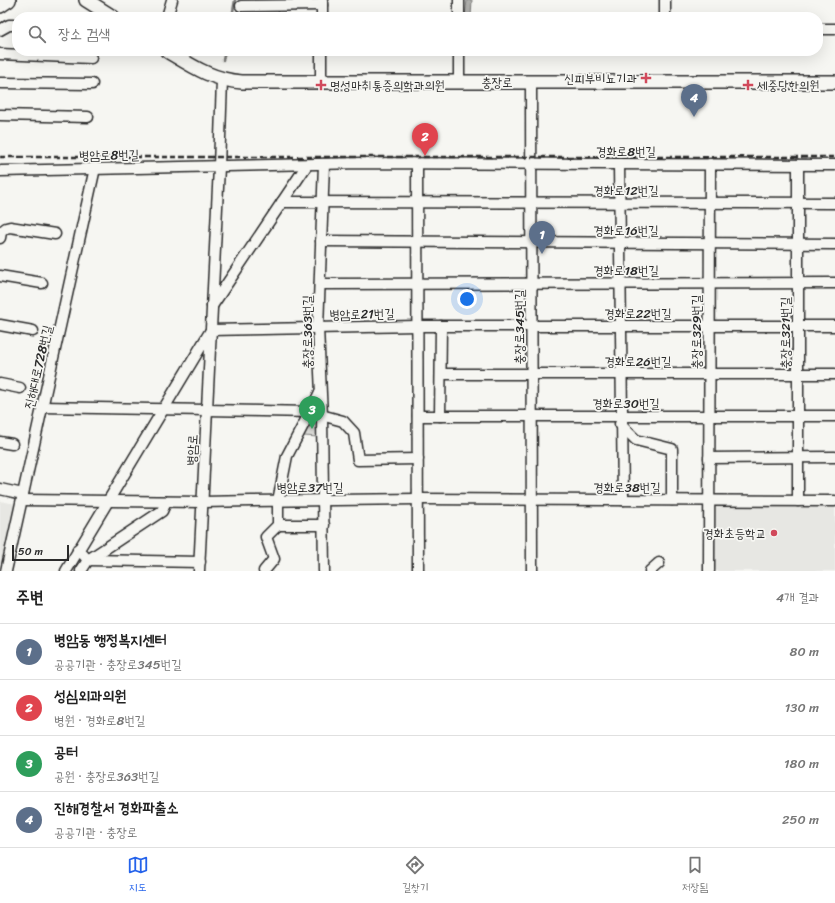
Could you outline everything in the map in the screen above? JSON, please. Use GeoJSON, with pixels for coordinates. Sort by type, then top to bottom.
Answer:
{"type":"FeatureCollection","features":[{"type":"Feature","properties":{"kind":"main road"},"geometry":{"type":"LineString","coordinates":[[0,6],[8,0]]}},
{"type":"Feature","properties":{"kind":"main road"},"geometry":{"type":"LineString","coordinates":[[86,0],[105,12]]}},
{"type":"Feature","properties":{"kind":"main road","name":"충장로"},"geometry":{"type":"LineString","coordinates":[[175,56],[194,67],[222,80],[242,82],[835,82]]}},
{"type":"Feature","properties":{"kind":"street"},"geometry":{"type":"LineString","coordinates":[[168,12],[172,0]]}},
{"type":"Feature","properties":{"kind":"street"},"geometry":{"type":"LineString","coordinates":[[459,0],[459,12]]}},
{"type":"Feature","properties":{"kind":"street"},"geometry":{"type":"LineString","coordinates":[[665,0],[665,12]]}},
{"type":"Feature","properties":{"kind":"street"},"geometry":{"type":"LineString","coordinates":[[241,6],[322,2]]}},
{"type":"Feature","properties":{"kind":"street"},"geometry":{"type":"LineString","coordinates":[[0,30],[12,25]]}},
{"type":"Feature","properties":{"kind":"street"},"geometry":{"type":"LineString","coordinates":[[823,29],[835,29]]}},
{"type":"Feature","properties":{"kind":"street"},"geometry":{"type":"LineString","coordinates":[[0,54],[12,55]]}},
{"type":"Feature","properties":{"kind":"street"},"geometry":{"type":"LineString","coordinates":[[46,56],[91,58]]}},
{"type":"Feature","properties":{"kind":"street"},"geometry":{"type":"LineString","coordinates":[[321,56],[321,82]]}},
{"type":"Feature","properties":{"kind":"street"},"geometry":{"type":"LineString","coordinates":[[459,56],[459,82]]}},
{"type":"Feature","properties":{"kind":"street","name":"병암로"},"geometry":{"type":"LineString","coordinates":[[200,567],[222,80]]}},
{"type":"Feature","properties":{"kind":"street"},"geometry":{"type":"LineString","coordinates":[[0,82],[92,84]]}},
{"type":"Feature","properties":{"kind":"street","name":"충장로345번길"},"geometry":{"type":"LineString","coordinates":[[531,82],[532,571]]}},
{"type":"Feature","properties":{"kind":"street"},"geometry":{"type":"LineString","coordinates":[[0,115],[88,117]]}},
{"type":"Feature","properties":{"kind":"street","name":"병암로8번길"},"geometry":{"type":"LineString","coordinates":[[0,170],[324,164]]}},
{"type":"Feature","properties":{"kind":"street","name":"경화로8번길"},"geometry":{"type":"LineString","coordinates":[[324,164],[835,165]]}},
{"type":"Feature","properties":{"kind":"street","name":"충장로363번길"},"geometry":{"type":"LineString","coordinates":[[324,164],[318,328],[322,416],[324,571]]}},
{"type":"Feature","properties":{"kind":"street"},"geometry":{"type":"LineString","coordinates":[[416,164],[418,571]]}},
{"type":"Feature","properties":{"kind":"street"},"geometry":{"type":"LineString","coordinates":[[619,164],[622,374],[619,419],[623,500]]}},
{"type":"Feature","properties":{"kind":"street","name":"충장로329번길"},"geometry":{"type":"LineString","coordinates":[[710,164],[708,500],[710,568]]}},
{"type":"Feature","properties":{"kind":"street"},"geometry":{"type":"LineString","coordinates":[[212,306],[307,165]]}},
{"type":"Feature","properties":{"kind":"street","name":"충장로321번길"},"geometry":{"type":"LineString","coordinates":[[798,165],[798,500]]}},
{"type":"Feature","properties":{"kind":"street","name":"진해대로728번길"},"geometry":{"type":"LineString","coordinates":[[6,571],[95,168]]}},
{"type":"Feature","properties":{"kind":"street","name":"경화로12번길"},"geometry":{"type":"LineString","coordinates":[[282,202],[835,203]]}},
{"type":"Feature","properties":{"kind":"street"},"geometry":{"type":"LineString","coordinates":[[0,234],[10,227],[55,234]]}},
{"type":"Feature","properties":{"kind":"street","name":"경화로16번길"},"geometry":{"type":"LineString","coordinates":[[321,241],[835,244]]}},
{"type":"Feature","properties":{"kind":"street"},"geometry":{"type":"LineString","coordinates":[[0,276],[42,283]]}},
{"type":"Feature","properties":{"kind":"street","name":"경화로18번길"},"geometry":{"type":"LineString","coordinates":[[320,284],[835,283]]}},
{"type":"Feature","properties":{"kind":"street"},"geometry":{"type":"LineString","coordinates":[[0,325],[32,331]]}},
{"type":"Feature","properties":{"kind":"street","name":"경화로22번길"},"geometry":{"type":"LineString","coordinates":[[417,326],[835,326]]}},
{"type":"Feature","properties":{"kind":"street","name":"병암로21번길"},"geometry":{"type":"LineString","coordinates":[[211,330],[417,326]]}},
{"type":"Feature","properties":{"kind":"street"},"geometry":{"type":"LineString","coordinates":[[440,416],[441,326]]}},
{"type":"Feature","properties":{"kind":"street","name":"병암로"},"geometry":{"type":"LineString","coordinates":[[107,501],[211,330]]}},
{"type":"Feature","properties":{"kind":"street","name":"경화로26번길"},"geometry":{"type":"LineString","coordinates":[[441,374],[835,374]]}},
{"type":"Feature","properties":{"kind":"street"},"geometry":{"type":"LineString","coordinates":[[0,384],[20,388]]}},
{"type":"Feature","properties":{"kind":"street"},"geometry":{"type":"LineString","coordinates":[[264,571],[274,559],[266,538],[278,525],[278,501],[287,456],[320,390]]}},
{"type":"Feature","properties":{"kind":"street"},"geometry":{"type":"LineString","coordinates":[[42,407],[310,412],[343,421],[354,433],[358,460],[418,459]]}},
{"type":"Feature","properties":{"kind":"street","name":"경화로30번길"},"geometry":{"type":"LineString","coordinates":[[418,416],[532,416],[619,419],[709,416],[835,416]]}},
{"type":"Feature","properties":{"kind":"street"},"geometry":{"type":"LineString","coordinates":[[619,419],[636,440],[672,449],[672,500]]}},
{"type":"Feature","properties":{"kind":"street"},"geometry":{"type":"LineString","coordinates":[[0,442],[12,444]]}},
{"type":"Feature","properties":{"kind":"street"},"geometry":{"type":"LineString","coordinates":[[709,458],[835,457]]}},
{"type":"Feature","properties":{"kind":"street","name":"병암로37번길"},"geometry":{"type":"LineString","coordinates":[[0,489],[22,497],[107,501],[203,502],[418,500]]}},
{"type":"Feature","properties":{"kind":"street","name":"경화로38번길"},"geometry":{"type":"LineString","coordinates":[[418,500],[835,501]]}},
{"type":"Feature","properties":{"kind":"street"},"geometry":{"type":"LineString","coordinates":[[66,571],[107,501]]}},
{"type":"Feature","properties":{"kind":"street"},"geometry":{"type":"LineString","coordinates":[[81,571],[88,560],[162,512],[166,502]]}},
{"type":"Feature","properties":{"kind":"street"},"geometry":{"type":"LineString","coordinates":[[278,525],[324,525]]}},
{"type":"Feature","properties":{"kind":"street"},"geometry":{"type":"LineString","coordinates":[[78,549],[88,560],[200,567]]}},
{"type":"Feature","properties":{"kind":"street"},"geometry":{"type":"LineString","coordinates":[[650,571],[659,563]]}},
{"type":"Feature","properties":{"kind":"shaded area"},"geometry":{"type":"Polygon","coordinates":[[[467,0],[472,0],[471,12],[466,12],[467,0]]]}},
{"type":"Feature","properties":{"kind":"shaded area"},"geometry":{"type":"Polygon","coordinates":[[[309,420],[319,422],[318,437],[304,436],[309,420]]]}},
{"type":"Feature","properties":{"kind":"shaded area"},"geometry":{"type":"Polygon","coordinates":[[[0,501],[21,505],[4,571],[0,571],[0,501]]]}},
{"type":"Feature","properties":{"kind":"shaded area","name":"경화초등학교"},"geometry":{"type":"Polygon","coordinates":[[[711,502],[835,503],[835,571],[716,571],[713,563],[711,502]]]}},
{"type":"Feature","properties":{"kind":"waterway"},"geometry":{"type":"LineString","coordinates":[[233,12],[235,0]]}},
{"type":"Feature","properties":{"kind":"waterway"},"geometry":{"type":"LineString","coordinates":[[223,60],[224,56]]}},
{"type":"Feature","properties":{"kind":"railway"},"geometry":{"type":"LineString","coordinates":[[0,157],[835,157]]}},
{"type":"Feature","properties":{"kind":"place","name":"신피부비뇨기과"},"geometry":{"type":"Point","coordinates":[646,78]}},
{"type":"Feature","properties":{"kind":"place","name":"명성마취통증의학과의원"},"geometry":{"type":"Point","coordinates":[321,85]}},
{"type":"Feature","properties":{"kind":"place","name":"세중당한의원"},"geometry":{"type":"Point","coordinates":[748,85]}},
{"type":"Feature","properties":{"kind":"place","name":"진해경찰서 경화파출소"},"geometry":{"type":"Point","coordinates":[694,117]}},
{"type":"Feature","properties":{"kind":"place","name":"성심외과의원"},"geometry":{"type":"Point","coordinates":[425,156]}},
{"type":"Feature","properties":{"kind":"place","name":"병암동 행정복지센터"},"geometry":{"type":"Point","coordinates":[542,254]}},
{"type":"Feature","properties":{"kind":"place","name":"공터"},"geometry":{"type":"Point","coordinates":[312,429]}},
{"type":"Feature","properties":{"kind":"place","name":"경화초등학교"},"geometry":{"type":"Point","coordinates":[774,533]}}]}
